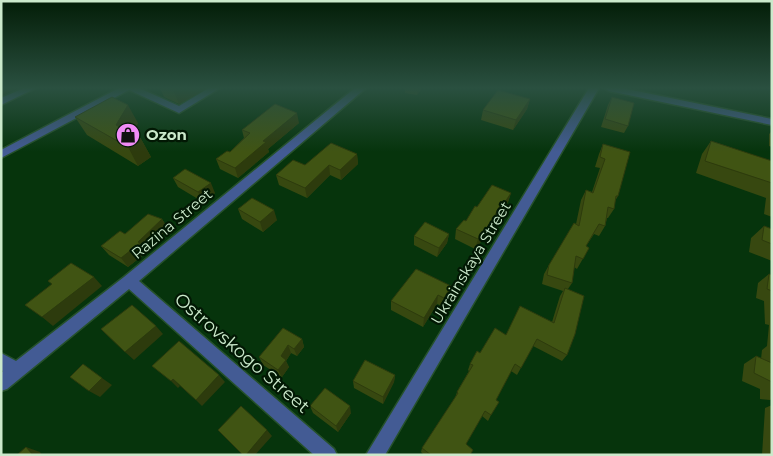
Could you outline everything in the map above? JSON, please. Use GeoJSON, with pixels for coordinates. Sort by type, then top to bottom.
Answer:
{"type":"FeatureCollection","features":[{"type":"Feature","properties":{"kind":"street"},"geometry":{"type":"LineString","coordinates":[[1,155],[86,109]]}},
{"type":"Feature","properties":{"kind":"street","name":"Razina Street"},"geometry":{"type":"LineString","coordinates":[[1,383],[130,281],[336,109]]}},
{"type":"Feature","properties":{"kind":"street","name":"Ukrainskaya Street"},"geometry":{"type":"LineString","coordinates":[[375,455],[581,109]]}},
{"type":"Feature","properties":{"kind":"street"},"geometry":{"type":"LineString","coordinates":[[711,109],[772,122]]}},
{"type":"Feature","properties":{"kind":"street","name":"Ostrovskogo Street"},"geometry":{"type":"LineString","coordinates":[[130,281],[328,455]]}},
{"type":"Feature","properties":{"kind":"street"},"geometry":{"type":"LineString","coordinates":[[1,361],[17,370]]}},
{"type":"Feature","properties":{"kind":"building"},"geometry":{"type":"Polygon","coordinates":[[[89,109],[125,109],[116,125],[141,139],[128,147],[75,117],[89,109]]]}},
{"type":"Feature","properties":{"kind":"building"},"geometry":{"type":"Polygon","coordinates":[[[268,109],[288,109],[297,113],[263,141],[266,142],[235,168],[216,159],[227,151],[230,152],[250,133],[242,130],[268,109]]]}},
{"type":"Feature","properties":{"kind":"building"},"geometry":{"type":"Polygon","coordinates":[[[484,109],[523,109],[516,120],[484,109]]]}},
{"type":"Feature","properties":{"kind":"building"},"geometry":{"type":"Polygon","coordinates":[[[608,109],[632,109],[628,126],[605,119],[608,109]]]}},
{"type":"Feature","properties":{"kind":"building"},"geometry":{"type":"Polygon","coordinates":[[[711,141],[772,161],[772,183],[705,161],[711,141]]]}},
{"type":"Feature","properties":{"kind":"building"},"geometry":{"type":"Polygon","coordinates":[[[331,143],[357,154],[340,170],[329,165],[305,188],[276,175],[293,160],[305,165],[331,143]]]}},
{"type":"Feature","properties":{"kind":"building"},"geometry":{"type":"Polygon","coordinates":[[[603,144],[630,152],[618,196],[616,196],[614,209],[608,207],[605,226],[599,224],[586,246],[589,248],[583,259],[576,256],[572,283],[547,275],[549,265],[574,223],[579,226],[586,190],[593,193],[605,159],[600,157],[603,144]]]}},
{"type":"Feature","properties":{"kind":"building"},"geometry":{"type":"Polygon","coordinates":[[[185,169],[211,183],[198,192],[173,178],[185,169]]]}},
{"type":"Feature","properties":{"kind":"building"},"geometry":{"type":"Polygon","coordinates":[[[492,185],[511,193],[501,208],[499,207],[491,223],[478,239],[456,229],[464,220],[466,221],[492,185]]]}},
{"type":"Feature","properties":{"kind":"building"},"geometry":{"type":"Polygon","coordinates":[[[252,198],[274,210],[260,222],[238,209],[252,198]]]}},
{"type":"Feature","properties":{"kind":"building"},"geometry":{"type":"Polygon","coordinates":[[[148,214],[162,219],[138,242],[140,243],[121,258],[101,246],[120,231],[125,234],[148,214]]]}},
{"type":"Feature","properties":{"kind":"building"},"geometry":{"type":"Polygon","coordinates":[[[425,222],[449,234],[439,248],[414,236],[425,222]]]}},
{"type":"Feature","properties":{"kind":"building"},"geometry":{"type":"Polygon","coordinates":[[[764,226],[772,229],[772,244],[762,240],[764,226]]]}},
{"type":"Feature","properties":{"kind":"building"},"geometry":{"type":"Polygon","coordinates":[[[71,263],[94,277],[42,317],[25,305],[52,284],[48,281],[71,263]]]}},
{"type":"Feature","properties":{"kind":"building"},"geometry":{"type":"Polygon","coordinates":[[[416,269],[451,286],[444,298],[438,295],[424,318],[391,301],[416,269]]]}},
{"type":"Feature","properties":{"kind":"building"},"geometry":{"type":"Polygon","coordinates":[[[769,274],[772,275],[772,291],[767,289],[769,274]]]}},
{"type":"Feature","properties":{"kind":"building"},"geometry":{"type":"Polygon","coordinates":[[[565,288],[584,296],[575,334],[567,355],[537,339],[521,368],[515,364],[496,400],[499,402],[491,415],[485,411],[466,444],[473,450],[470,455],[431,455],[422,448],[458,393],[473,365],[470,364],[477,351],[480,353],[495,328],[506,335],[520,306],[554,323],[565,288]]]}},
{"type":"Feature","properties":{"kind":"building"},"geometry":{"type":"Polygon","coordinates":[[[132,305],[156,326],[125,352],[101,329],[132,305]]]}},
{"type":"Feature","properties":{"kind":"building"},"geometry":{"type":"Polygon","coordinates":[[[283,328],[302,339],[294,349],[288,345],[281,356],[286,360],[278,370],[259,357],[283,328]]]}},
{"type":"Feature","properties":{"kind":"building"},"geometry":{"type":"Polygon","coordinates":[[[179,341],[219,375],[196,400],[173,379],[171,381],[152,366],[179,341]]]}},
{"type":"Feature","properties":{"kind":"building"},"geometry":{"type":"Polygon","coordinates":[[[756,356],[772,363],[772,382],[754,373],[756,356]]]}},
{"type":"Feature","properties":{"kind":"building"},"geometry":{"type":"Polygon","coordinates":[[[365,360],[395,375],[383,397],[353,381],[365,360]]]}},
{"type":"Feature","properties":{"kind":"building"},"geometry":{"type":"Polygon","coordinates":[[[83,364],[102,378],[89,391],[70,377],[83,364]]]}},
{"type":"Feature","properties":{"kind":"building"},"geometry":{"type":"Polygon","coordinates":[[[325,388],[350,406],[336,426],[310,406],[325,388]]]}},
{"type":"Feature","properties":{"kind":"building"},"geometry":{"type":"Polygon","coordinates":[[[241,406],[267,430],[246,455],[243,455],[218,430],[241,406]]]}},
{"type":"Feature","properties":{"kind":"building"},"geometry":{"type":"Polygon","coordinates":[[[26,447],[33,455],[17,455],[26,447]]]}},
{"type":"Feature","properties":{"kind":"place","name":"Ozon"},"geometry":{"type":"Point","coordinates":[128,135]}}]}
